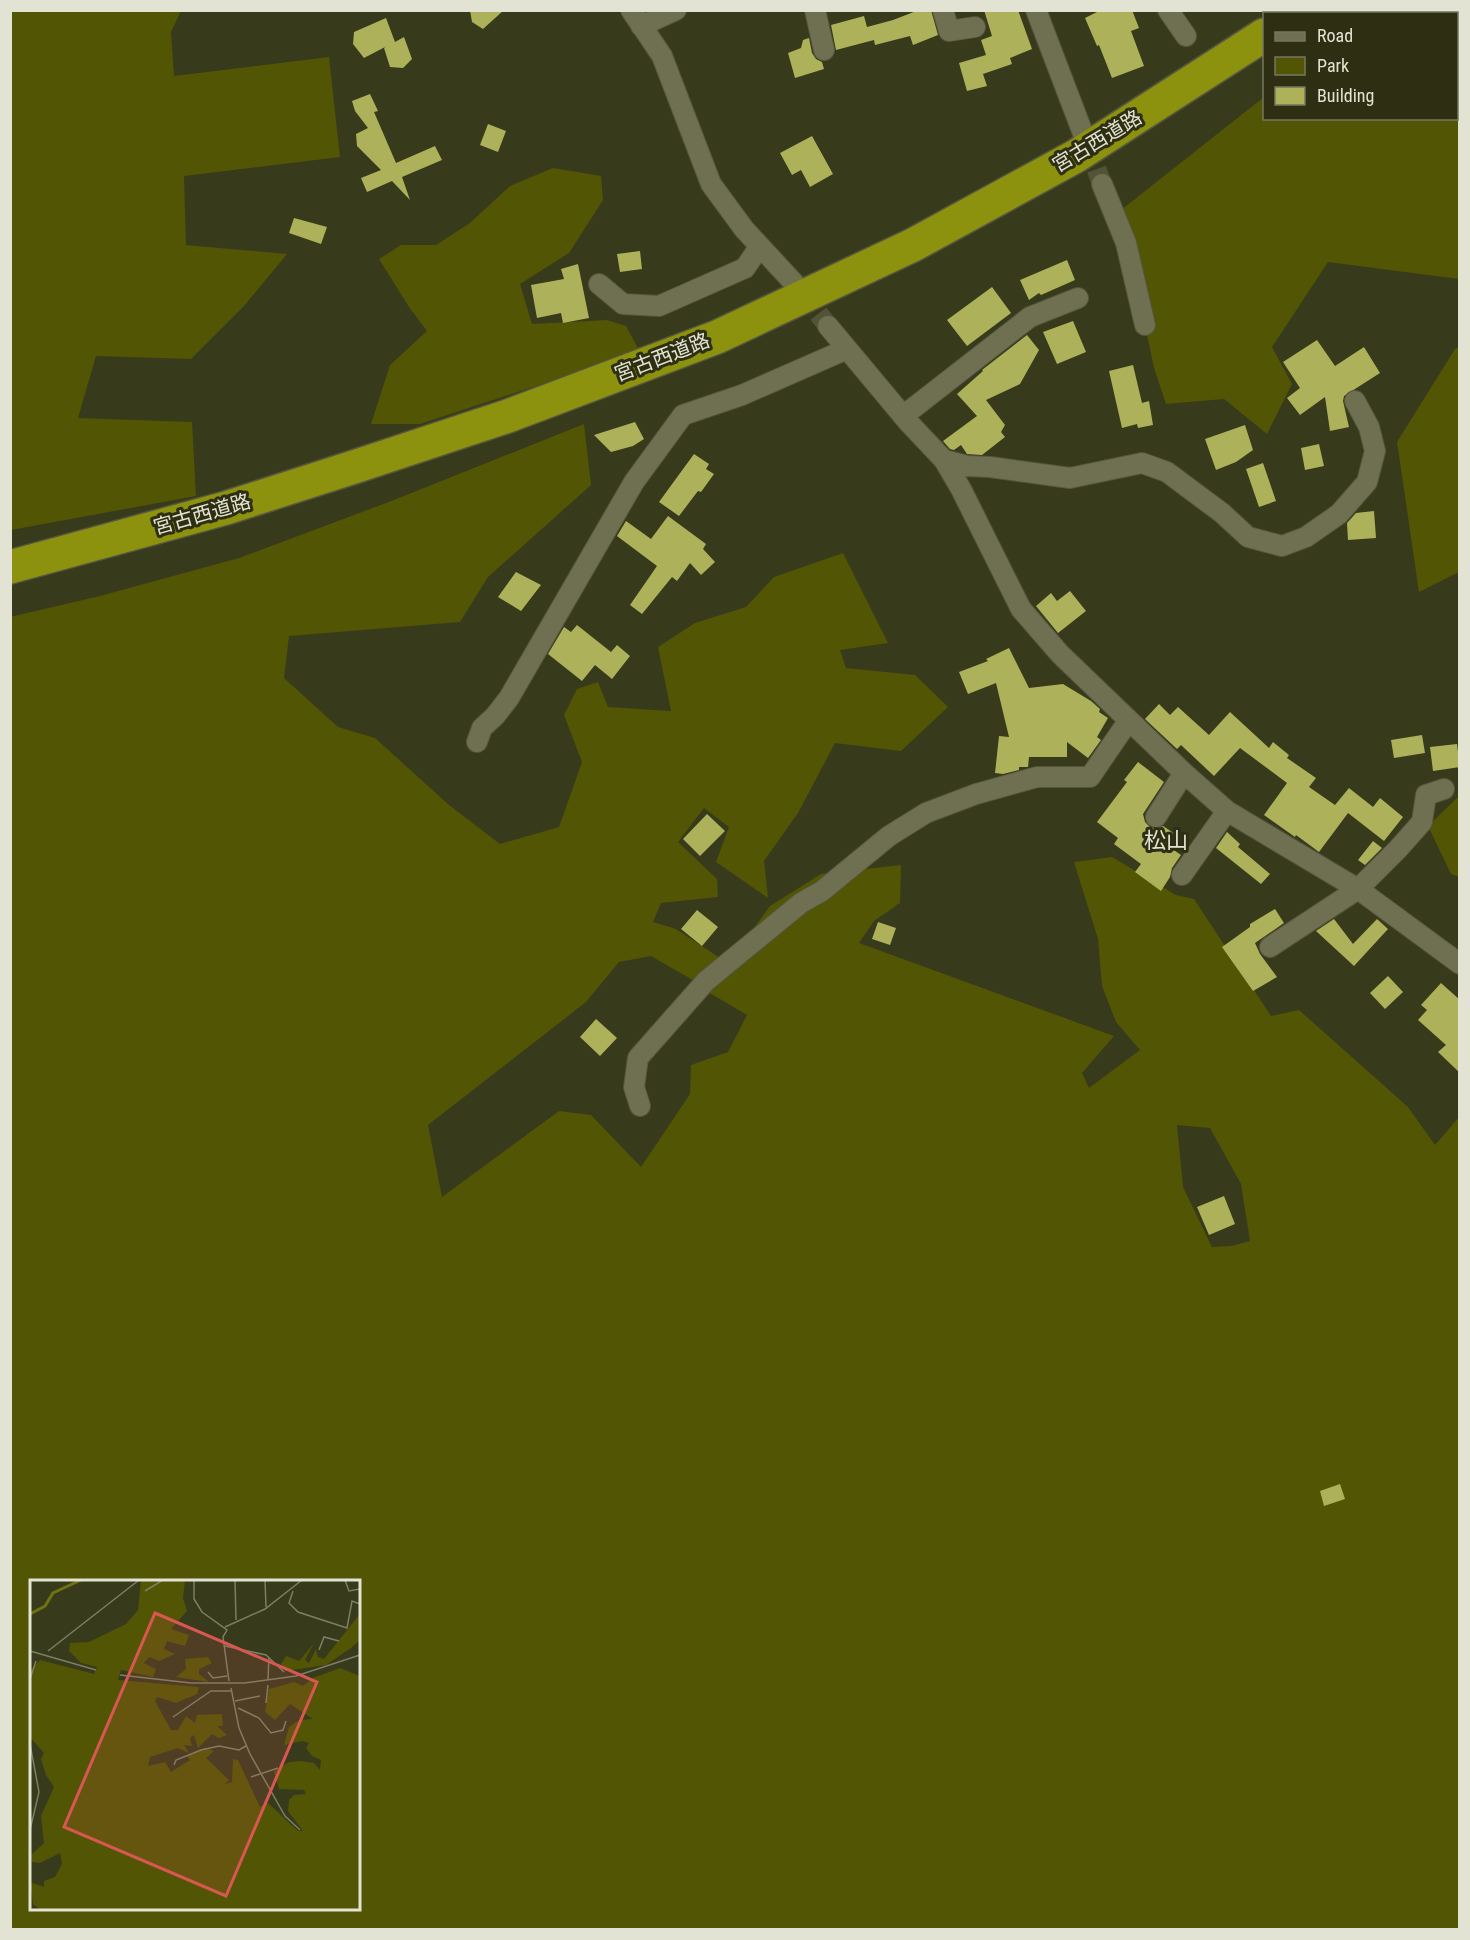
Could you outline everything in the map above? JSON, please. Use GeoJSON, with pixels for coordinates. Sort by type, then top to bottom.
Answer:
{"type":"FeatureCollection","features":[{"type":"Feature","properties":{"kind":"highway","name":"宮古西道路"},"geometry":{"type":"LineString","coordinates":[[10,567],[226,508],[368,462],[508,416],[717,337],[913,245],[1076,156],[1263,36]]}},
{"type":"Feature","properties":{"kind":"highway","name":"宮古西道路"},"geometry":{"type":"LineString","coordinates":[[10,586],[117,561],[371,484],[515,435],[723,354],[918,264],[1084,176],[1263,62]]}},
{"type":"Feature","properties":{"kind":"street"},"geometry":{"type":"LineString","coordinates":[[676,10],[636,18],[662,56],[711,184],[744,230],[794,283]]}},
{"type":"Feature","properties":{"kind":"street"},"geometry":{"type":"LineString","coordinates":[[816,10],[824,51]]}},
{"type":"Feature","properties":{"kind":"street"},"geometry":{"type":"LineString","coordinates":[[943,10],[949,31],[975,27]]}},
{"type":"Feature","properties":{"kind":"street"},"geometry":{"type":"LineString","coordinates":[[1036,10],[1084,136]]}},
{"type":"Feature","properties":{"kind":"street"},"geometry":{"type":"LineString","coordinates":[[1168,10],[1186,36]]}},
{"type":"Feature","properties":{"kind":"street"},"geometry":{"type":"LineString","coordinates":[[1102,184],[1126,243],[1145,325]]}},
{"type":"Feature","properties":{"kind":"street"},"geometry":{"type":"LineString","coordinates":[[599,284],[623,304],[659,306],[745,268],[760,246]]}},
{"type":"Feature","properties":{"kind":"street"},"geometry":{"type":"LineString","coordinates":[[903,416],[1030,317],[1078,298]]}},
{"type":"Feature","properties":{"kind":"street"},"geometry":{"type":"LineString","coordinates":[[828,326],[903,416],[944,460],[1021,609],[1060,654],[1227,811],[1358,889],[1460,964]]}},
{"type":"Feature","properties":{"kind":"street"},"geometry":{"type":"LineString","coordinates":[[477,742],[482,728],[509,698],[634,482],[683,415],[742,396],[847,349]]}},
{"type":"Feature","properties":{"kind":"street"},"geometry":{"type":"LineString","coordinates":[[944,460],[967,466],[1070,478],[1142,463],[1167,472],[1222,513],[1248,537],[1282,546],[1306,537],[1339,514],[1367,482],[1376,451],[1369,427],[1355,401]]}},
{"type":"Feature","properties":{"kind":"street"},"geometry":{"type":"LineString","coordinates":[[640,1106],[634,1087],[638,1058],[706,981],[801,903],[822,891],[889,836],[926,813],[976,794],[1037,777],[1090,777],[1129,720]]}},
{"type":"Feature","properties":{"kind":"street"},"geometry":{"type":"LineString","coordinates":[[1156,817],[1184,773]]}},
{"type":"Feature","properties":{"kind":"street"},"geometry":{"type":"LineString","coordinates":[[1270,947],[1358,889],[1422,822],[1426,795],[1444,789]]}},
{"type":"Feature","properties":{"kind":"street"},"geometry":{"type":"LineString","coordinates":[[1182,876],[1227,811]]}},
{"type":"Feature","properties":{"kind":"green space"},"geometry":{"type":"Polygon","coordinates":[[[11,10],[181,11],[171,32],[174,76],[329,57],[340,157],[184,176],[186,245],[287,254],[244,306],[191,359],[96,356],[78,418],[192,422],[196,496],[11,530],[11,10]]]}},
{"type":"Feature","properties":{"kind":"green space"},"geometry":{"type":"Polygon","coordinates":[[[1459,11],[1459,279],[1328,262],[1272,347],[1292,384],[1267,434],[1224,399],[1166,404],[1154,368],[1121,210],[1263,98],[1263,120],[1458,120],[1458,12],[1414,12],[1459,11]]]}},
{"type":"Feature","properties":{"kind":"green space"},"geometry":{"type":"Polygon","coordinates":[[[553,168],[601,176],[603,200],[569,253],[520,284],[532,324],[607,320],[626,326],[640,352],[420,424],[371,424],[390,365],[427,331],[379,259],[401,245],[436,245],[470,223],[510,186],[553,168]]]}},
{"type":"Feature","properties":{"kind":"green space"},"geometry":{"type":"Polygon","coordinates":[[[1459,347],[1459,572],[1419,592],[1397,442],[1455,349],[1459,347]]]}},
{"type":"Feature","properties":{"kind":"green space"},"geometry":{"type":"Polygon","coordinates":[[[584,424],[591,485],[488,577],[460,622],[289,636],[284,678],[338,727],[375,738],[449,805],[500,844],[559,827],[582,762],[564,715],[577,689],[598,682],[608,707],[671,711],[658,647],[695,623],[746,607],[774,577],[843,553],[888,643],[840,650],[846,668],[915,675],[948,707],[901,751],[835,743],[798,813],[764,861],[768,898],[716,862],[729,827],[704,808],[678,842],[717,879],[718,897],[661,903],[653,922],[676,929],[720,958],[696,982],[651,956],[619,962],[586,1002],[428,1125],[442,1197],[559,1111],[591,1115],[641,1167],[690,1094],[691,1065],[728,1052],[747,1015],[708,992],[770,906],[821,874],[901,865],[900,903],[874,921],[859,943],[1114,1036],[1082,1073],[1089,1088],[1140,1050],[1116,1022],[1102,986],[1098,939],[1074,862],[1112,857],[1176,895],[1194,899],[1271,1016],[1299,1010],[1408,1107],[1435,1145],[1459,1117],[1459,1929],[11,1929],[10,617],[100,596],[239,558],[394,500],[584,424]],[[1177,1125],[1183,1187],[1212,1247],[1231,1246],[1250,1241],[1241,1184],[1210,1128],[1177,1125]]]}},
{"type":"Feature","properties":{"kind":"green space"},"geometry":{"type":"Polygon","coordinates":[[[1459,796],[1459,877],[1451,874],[1428,826],[1459,796]]]}},
{"type":"Feature","properties":{"kind":"building"},"geometry":{"type":"Polygon","coordinates":[[[470,10],[504,10],[483,29],[472,22],[470,10]]]}},
{"type":"Feature","properties":{"kind":"building"},"geometry":{"type":"Polygon","coordinates":[[[919,10],[931,10],[938,35],[913,45],[910,36],[875,45],[874,40],[836,50],[831,25],[864,16],[867,27],[919,10]]]}},
{"type":"Feature","properties":{"kind":"building"},"geometry":{"type":"Polygon","coordinates":[[[984,10],[1018,10],[1032,49],[1010,58],[1012,64],[983,74],[987,86],[967,91],[959,63],[986,55],[981,40],[992,36],[984,10]]]}},
{"type":"Feature","properties":{"kind":"building"},"geometry":{"type":"Polygon","coordinates":[[[1101,10],[1132,10],[1139,28],[1131,31],[1144,66],[1112,78],[1085,18],[1101,10]]]}},
{"type":"Feature","properties":{"kind":"building"},"geometry":{"type":"Polygon","coordinates":[[[386,18],[395,42],[404,37],[412,59],[403,68],[390,67],[384,48],[387,46],[364,58],[353,44],[354,32],[386,18]]]}},
{"type":"Feature","properties":{"kind":"building"},"geometry":{"type":"Polygon","coordinates":[[[809,38],[812,53],[822,62],[824,69],[795,78],[788,53],[801,48],[803,40],[809,38]]]}},
{"type":"Feature","properties":{"kind":"building"},"geometry":{"type":"Polygon","coordinates":[[[370,94],[378,111],[374,112],[396,163],[435,146],[442,160],[402,177],[410,200],[392,181],[367,192],[361,178],[381,170],[357,146],[356,134],[368,128],[355,111],[352,101],[370,94]]]}},
{"type":"Feature","properties":{"kind":"building"},"geometry":{"type":"Polygon","coordinates":[[[488,124],[506,131],[498,152],[480,145],[488,124]]]}},
{"type":"Feature","properties":{"kind":"building"},"geometry":{"type":"Polygon","coordinates":[[[812,136],[833,174],[810,187],[801,170],[792,175],[780,153],[812,136]]]}},
{"type":"Feature","properties":{"kind":"building"},"geometry":{"type":"Polygon","coordinates":[[[294,218],[327,227],[321,244],[289,233],[294,218]]]}},
{"type":"Feature","properties":{"kind":"building"},"geometry":{"type":"Polygon","coordinates":[[[640,251],[642,269],[620,272],[617,254],[640,251]]]}},
{"type":"Feature","properties":{"kind":"building"},"geometry":{"type":"Polygon","coordinates":[[[1067,260],[1075,280],[1041,295],[1039,293],[1029,300],[1020,280],[1067,260]]]}},
{"type":"Feature","properties":{"kind":"building"},"geometry":{"type":"Polygon","coordinates":[[[578,264],[589,318],[563,323],[561,313],[537,318],[531,285],[564,279],[561,269],[578,264]]]}},
{"type":"Feature","properties":{"kind":"building"},"geometry":{"type":"Polygon","coordinates":[[[992,287],[1011,313],[967,346],[947,320],[992,287]]]}},
{"type":"Feature","properties":{"kind":"building"},"geometry":{"type":"Polygon","coordinates":[[[1073,321],[1086,352],[1057,364],[1043,332],[1073,321]]]}},
{"type":"Feature","properties":{"kind":"building"},"geometry":{"type":"Polygon","coordinates":[[[1027,335],[1039,350],[1020,384],[986,400],[1005,425],[1001,432],[1005,437],[982,455],[967,454],[961,445],[954,450],[950,449],[943,441],[977,416],[957,394],[982,370],[1027,335]]]}},
{"type":"Feature","properties":{"kind":"building"},"geometry":{"type":"Polygon","coordinates":[[[1317,340],[1335,366],[1364,347],[1380,373],[1344,396],[1349,427],[1330,431],[1325,397],[1300,415],[1287,398],[1300,388],[1283,362],[1317,340]]]}},
{"type":"Feature","properties":{"kind":"building"},"geometry":{"type":"Polygon","coordinates":[[[1133,365],[1142,403],[1149,401],[1153,425],[1138,428],[1137,424],[1122,428],[1109,371],[1133,365]]]}},
{"type":"Feature","properties":{"kind":"building"},"geometry":{"type":"Polygon","coordinates":[[[635,422],[644,439],[633,446],[611,452],[594,435],[635,422]]]}},
{"type":"Feature","properties":{"kind":"building"},"geometry":{"type":"Polygon","coordinates":[[[1245,425],[1253,450],[1236,462],[1216,470],[1205,439],[1245,425]]]}},
{"type":"Feature","properties":{"kind":"building"},"geometry":{"type":"Polygon","coordinates":[[[1319,444],[1324,466],[1305,470],[1301,448],[1319,444]]]}},
{"type":"Feature","properties":{"kind":"building"},"geometry":{"type":"Polygon","coordinates":[[[694,454],[709,464],[706,469],[714,474],[679,516],[659,502],[694,454]]]}},
{"type":"Feature","properties":{"kind":"building"},"geometry":{"type":"Polygon","coordinates":[[[1263,463],[1276,501],[1259,507],[1246,469],[1263,463]]]}},
{"type":"Feature","properties":{"kind":"building"},"geometry":{"type":"Polygon","coordinates":[[[1374,511],[1376,538],[1348,540],[1347,523],[1356,513],[1374,511]]]}},
{"type":"Feature","properties":{"kind":"building"},"geometry":{"type":"Polygon","coordinates":[[[668,516],[706,544],[703,549],[715,562],[701,575],[690,563],[677,581],[672,577],[642,614],[630,605],[657,566],[617,536],[626,521],[651,539],[668,516]]]}},
{"type":"Feature","properties":{"kind":"building"},"geometry":{"type":"Polygon","coordinates":[[[516,572],[541,585],[521,611],[498,597],[516,572]]]}},
{"type":"Feature","properties":{"kind":"building"},"geometry":{"type":"Polygon","coordinates":[[[1070,591],[1086,611],[1058,633],[1036,606],[1051,593],[1057,601],[1070,591]]]}},
{"type":"Feature","properties":{"kind":"building"},"geometry":{"type":"Polygon","coordinates":[[[577,625],[611,652],[617,645],[630,656],[612,679],[595,665],[582,681],[548,654],[564,627],[571,632],[577,625]]]}},
{"type":"Feature","properties":{"kind":"building"},"geometry":{"type":"Polygon","coordinates":[[[1009,648],[1029,688],[1063,684],[1091,701],[1100,709],[1099,712],[1108,718],[1097,737],[1101,740],[1088,758],[1067,742],[1067,757],[1029,757],[1028,767],[1019,767],[1019,770],[1003,774],[995,773],[999,736],[1009,737],[996,683],[968,694],[959,672],[988,661],[986,659],[1009,648]]]}},
{"type":"Feature","properties":{"kind":"building"},"geometry":{"type":"Polygon","coordinates":[[[1159,704],[1170,715],[1178,707],[1209,735],[1230,712],[1269,748],[1273,742],[1289,755],[1287,758],[1316,778],[1309,787],[1335,805],[1349,788],[1373,807],[1380,798],[1403,817],[1384,841],[1348,813],[1319,852],[1264,815],[1287,783],[1240,748],[1214,776],[1181,745],[1177,749],[1145,719],[1159,704]]]}},
{"type":"Feature","properties":{"kind":"building"},"geometry":{"type":"Polygon","coordinates":[[[1422,735],[1425,753],[1394,758],[1391,740],[1422,735]]]}},
{"type":"Feature","properties":{"kind":"building"},"geometry":{"type":"Polygon","coordinates":[[[1457,744],[1460,767],[1433,771],[1430,747],[1457,744]]]}},
{"type":"Feature","properties":{"kind":"building"},"geometry":{"type":"Polygon","coordinates":[[[1138,762],[1164,782],[1143,814],[1145,822],[1156,829],[1163,826],[1175,834],[1168,846],[1181,855],[1161,891],[1135,872],[1141,864],[1114,844],[1118,838],[1097,822],[1127,782],[1124,780],[1138,762]]]}},
{"type":"Feature","properties":{"kind":"building"},"geometry":{"type":"Polygon","coordinates":[[[707,814],[725,831],[700,856],[683,839],[707,814]]]}},
{"type":"Feature","properties":{"kind":"building"},"geometry":{"type":"Polygon","coordinates":[[[1227,832],[1240,844],[1238,847],[1270,874],[1261,884],[1216,848],[1227,832]]]}},
{"type":"Feature","properties":{"kind":"building"},"geometry":{"type":"Polygon","coordinates":[[[1373,841],[1382,848],[1365,865],[1358,860],[1373,841]]]}},
{"type":"Feature","properties":{"kind":"building"},"geometry":{"type":"Polygon","coordinates":[[[1275,909],[1284,923],[1255,943],[1277,977],[1253,991],[1222,947],[1250,927],[1250,924],[1275,909]]]}},
{"type":"Feature","properties":{"kind":"building"},"geometry":{"type":"Polygon","coordinates":[[[697,910],[718,927],[702,946],[681,929],[697,910]]]}},
{"type":"Feature","properties":{"kind":"building"},"geometry":{"type":"Polygon","coordinates":[[[1334,919],[1353,944],[1377,919],[1388,929],[1354,966],[1316,931],[1334,919]]]}},
{"type":"Feature","properties":{"kind":"building"},"geometry":{"type":"Polygon","coordinates":[[[878,922],[896,928],[890,945],[872,939],[878,922]]]}},
{"type":"Feature","properties":{"kind":"building"},"geometry":{"type":"Polygon","coordinates":[[[1388,976],[1403,992],[1385,1009],[1370,993],[1388,976]]]}},
{"type":"Feature","properties":{"kind":"building"},"geometry":{"type":"Polygon","coordinates":[[[1441,983],[1460,1000],[1460,1073],[1438,1052],[1446,1045],[1418,1020],[1427,1010],[1421,1005],[1441,983]]]}},
{"type":"Feature","properties":{"kind":"building"},"geometry":{"type":"Polygon","coordinates":[[[596,1019],[617,1038],[600,1056],[580,1037],[596,1019]]]}},
{"type":"Feature","properties":{"kind":"building"},"geometry":{"type":"Polygon","coordinates":[[[1224,1196],[1235,1224],[1209,1235],[1197,1207],[1224,1196]]]}},
{"type":"Feature","properties":{"kind":"building"},"geometry":{"type":"Polygon","coordinates":[[[1340,1484],[1345,1499],[1324,1506],[1320,1491],[1340,1484]]]}},
{"type":"Feature","properties":{"kind":"tunnel"},"geometry":{"type":"LineString","coordinates":[[1086,141],[1102,184]]}},
{"type":"Feature","properties":{"kind":"tunnel"},"geometry":{"type":"LineString","coordinates":[[800,290],[828,326]]}},
{"type":"Feature","properties":{"kind":"district","name":"松山"},"geometry":{"type":"Point","coordinates":[1166,840]}}]}
